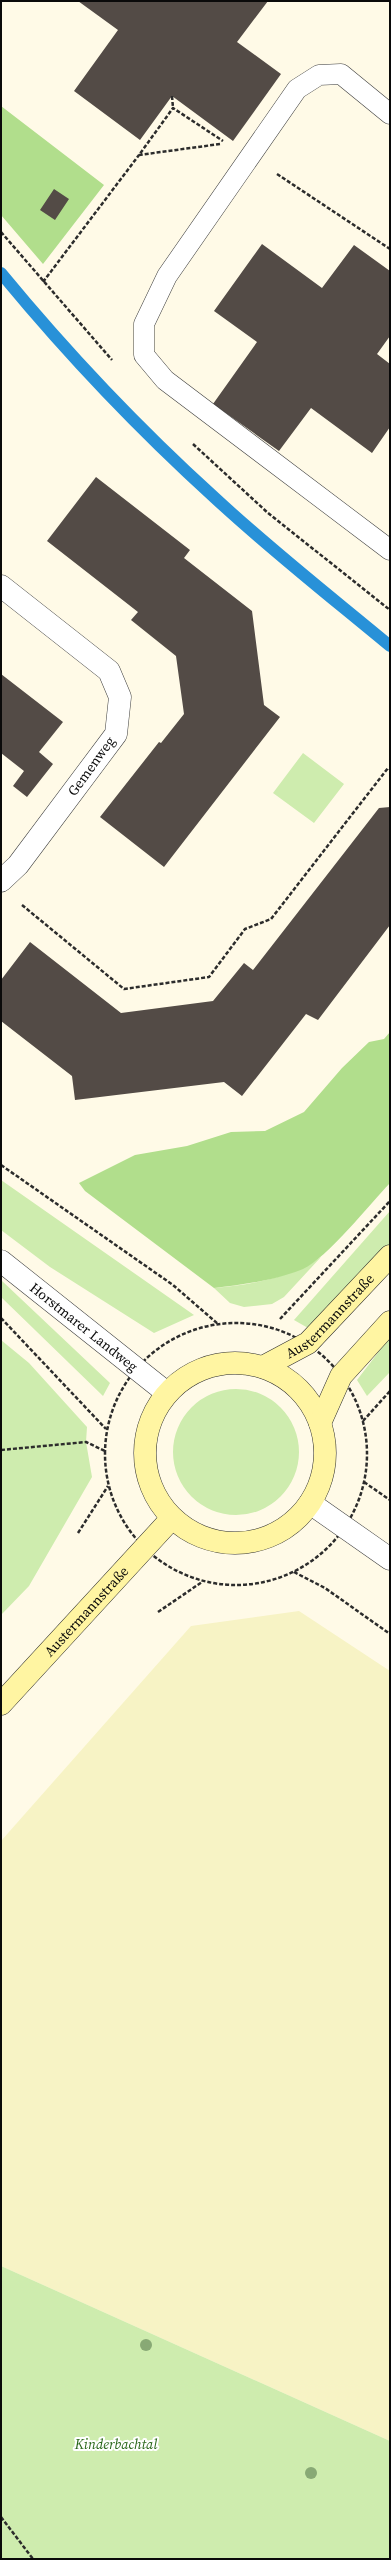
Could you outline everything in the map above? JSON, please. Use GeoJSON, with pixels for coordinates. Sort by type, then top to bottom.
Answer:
{"type":"FeatureCollection","features":[{"type":"Feature","properties":{"kind":"main road","name":"Austermannstraße"},"geometry":{"type":"LineString","coordinates":[[263,1367],[308,1343],[390,1256]]}},
{"type":"Feature","properties":{"kind":"main road"},"geometry":{"type":"LineString","coordinates":[[320,1423],[340,1376],[390,1322]]}},
{"type":"Feature","properties":{"kind":"main road","name":"Austermannstraße"},"geometry":{"type":"LineString","coordinates":[[237,1363],[263,1367],[288,1380],[307,1399],[320,1423],[325,1450],[321,1478],[310,1503],[292,1522],[269,1536],[244,1542],[218,1542],[193,1533],[172,1518],[155,1496],[146,1470],[145,1442],[152,1416],[167,1393],[187,1376],[211,1366],[237,1363]]}},
{"type":"Feature","properties":{"kind":"main road","name":"Austermannstraße"},"geometry":{"type":"LineString","coordinates":[[1,1704],[172,1518]]}},
{"type":"Feature","properties":{"kind":"street","name":"Gemenweg"},"geometry":{"type":"LineString","coordinates":[[1,586],[109,671],[120,697],[116,734],[18,865],[1,881]]}},
{"type":"Feature","properties":{"kind":"street","name":"Horstmarer Landweg"},"geometry":{"type":"LineString","coordinates":[[1,1261],[167,1393]]}},
{"type":"Feature","properties":{"kind":"street"},"geometry":{"type":"LineString","coordinates":[[310,1503],[390,1559]]}},
{"type":"Feature","properties":{"kind":"lane"},"geometry":{"type":"LineString","coordinates":[[390,114],[341,74],[319,75],[297,89],[168,276],[144,324],[144,355],[165,380],[390,550]]}},
{"type":"Feature","properties":{"kind":"path"},"geometry":{"type":"LineString","coordinates":[[42,282],[173,108],[172,96]]}},
{"type":"Feature","properties":{"kind":"path"},"geometry":{"type":"LineString","coordinates":[[139,155],[226,143],[173,108]]}},
{"type":"Feature","properties":{"kind":"path"},"geometry":{"type":"LineString","coordinates":[[250,157],[390,249]]}},
{"type":"Feature","properties":{"kind":"path"},"geometry":{"type":"LineString","coordinates":[[19,904],[124,988],[209,977],[245,929],[271,919],[389,768]]}},
{"type":"Feature","properties":{"kind":"path"},"geometry":{"type":"LineString","coordinates":[[1,1165],[173,1285],[218,1325],[237,1323],[272,1327],[390,1200]]}},
{"type":"Feature","properties":{"kind":"path"},"geometry":{"type":"LineString","coordinates":[[1,1318],[106,1429],[105,1451],[108,1486],[124,1524],[146,1546],[185,1575],[202,1582],[221,1584],[258,1583],[294,1572],[325,1588],[390,1634]]}},
{"type":"Feature","properties":{"kind":"path"},"geometry":{"type":"LineString","coordinates":[[390,1391],[363,1421],[367,1445],[364,1482],[390,1500]]}},
{"type":"Feature","properties":{"kind":"path"},"geometry":{"type":"LineString","coordinates":[[1,1450],[86,1442],[105,1451]]}},
{"type":"Feature","properties":{"kind":"path"},"geometry":{"type":"LineString","coordinates":[[78,1533],[108,1486]]}},
{"type":"Feature","properties":{"kind":"path"},"geometry":{"type":"LineString","coordinates":[[158,1612],[202,1582]]}},
{"type":"Feature","properties":{"kind":"path"},"geometry":{"type":"LineString","coordinates":[[1,2517],[33,2559]]}},
{"type":"Feature","properties":{"kind":"shaded area"},"geometry":{"type":"Polygon","coordinates":[[[299,1611],[390,1671],[390,2441],[1,2266],[1,1841],[191,1626],[299,1611]]]}},
{"type":"Feature","properties":{"kind":"green space"},"geometry":{"type":"Polygon","coordinates":[[[1,106],[104,185],[43,264],[1,215],[1,106]]]}},
{"type":"Feature","properties":{"kind":"green space"},"geometry":{"type":"Polygon","coordinates":[[[303,753],[344,784],[314,823],[273,793],[303,753]]]}},
{"type":"Feature","properties":{"kind":"green space"},"geometry":{"type":"Polygon","coordinates":[[[390,1032],[390,1183],[348,1230],[324,1254],[303,1269],[271,1279],[214,1288],[85,1191],[79,1183],[135,1155],[187,1146],[231,1132],[265,1131],[304,1112],[342,1068],[369,1042],[384,1039],[390,1032]]]}},
{"type":"Feature","properties":{"kind":"green space"},"geometry":{"type":"Polygon","coordinates":[[[1,1180],[194,1315],[154,1333],[50,1267],[1,1230],[1,1180]]]}},
{"type":"Feature","properties":{"kind":"green space"},"geometry":{"type":"Polygon","coordinates":[[[390,1211],[390,1244],[317,1323],[308,1328],[294,1320],[390,1211]]]}},
{"type":"Feature","properties":{"kind":"green space"},"geometry":{"type":"Polygon","coordinates":[[[321,1257],[284,1297],[272,1304],[244,1307],[230,1303],[214,1288],[242,1285],[283,1275],[321,1257]]]}},
{"type":"Feature","properties":{"kind":"green space"},"geometry":{"type":"Polygon","coordinates":[[[1,1280],[110,1383],[103,1396],[1,1297],[1,1280]]]}},
{"type":"Feature","properties":{"kind":"green space"},"geometry":{"type":"Polygon","coordinates":[[[390,1337],[390,1372],[367,1396],[357,1380],[390,1337]]]}},
{"type":"Feature","properties":{"kind":"green space"},"geometry":{"type":"Polygon","coordinates":[[[1,1340],[29,1363],[87,1427],[86,1442],[92,1477],[29,1586],[1,1615],[1,1340]]]}},
{"type":"Feature","properties":{"kind":"green space"},"geometry":{"type":"Polygon","coordinates":[[[230,1389],[242,1389],[260,1393],[281,1407],[295,1428],[299,1452],[295,1476],[281,1497],[260,1511],[242,1515],[230,1515],[212,1511],[191,1497],[177,1476],[173,1458],[173,1446],[177,1428],[191,1407],[212,1393],[230,1389]]]}},
{"type":"Feature","properties":{"kind":"green space","name":"Kinderbachtal"},"geometry":{"type":"Polygon","coordinates":[[[1,2266],[390,2441],[390,2559],[1,2559],[1,2266]]]}},
{"type":"Feature","properties":{"kind":"building"},"geometry":{"type":"Polygon","coordinates":[[[78,1],[268,1],[237,42],[281,74],[233,141],[172,96],[140,140],[74,91],[118,30],[78,1]]]}},
{"type":"Feature","properties":{"kind":"building"},"geometry":{"type":"Polygon","coordinates":[[[54,189],[69,199],[55,220],[40,210],[54,189]]]}},
{"type":"Feature","properties":{"kind":"building"},"geometry":{"type":"Polygon","coordinates":[[[262,244],[322,288],[354,245],[390,271],[390,336],[377,354],[390,364],[390,427],[372,453],[311,408],[279,451],[213,404],[257,342],[214,311],[262,244]]]}},
{"type":"Feature","properties":{"kind":"building"},"geometry":{"type":"Polygon","coordinates":[[[96,477],[190,550],[184,558],[252,611],[264,705],[280,717],[164,867],[100,817],[159,742],[161,743],[184,714],[176,656],[131,620],[138,612],[47,541],[96,477]]]}},
{"type":"Feature","properties":{"kind":"building"},"geometry":{"type":"Polygon","coordinates":[[[1,674],[63,722],[39,752],[53,764],[27,797],[13,786],[24,771],[1,753],[1,674]]]}},
{"type":"Feature","properties":{"kind":"building"},"geometry":{"type":"Polygon","coordinates":[[[390,807],[390,925],[318,1020],[306,1014],[242,1096],[224,1082],[75,1100],[72,1076],[1,1021],[1,980],[30,942],[121,1013],[213,1001],[244,963],[253,970],[379,808],[390,807]]]}},
{"type":"Feature","properties":{"kind":"waterway"},"geometry":{"type":"LineString","coordinates":[[1,273],[51,332],[104,389],[186,471],[236,517],[301,573],[390,646]]}}]}
